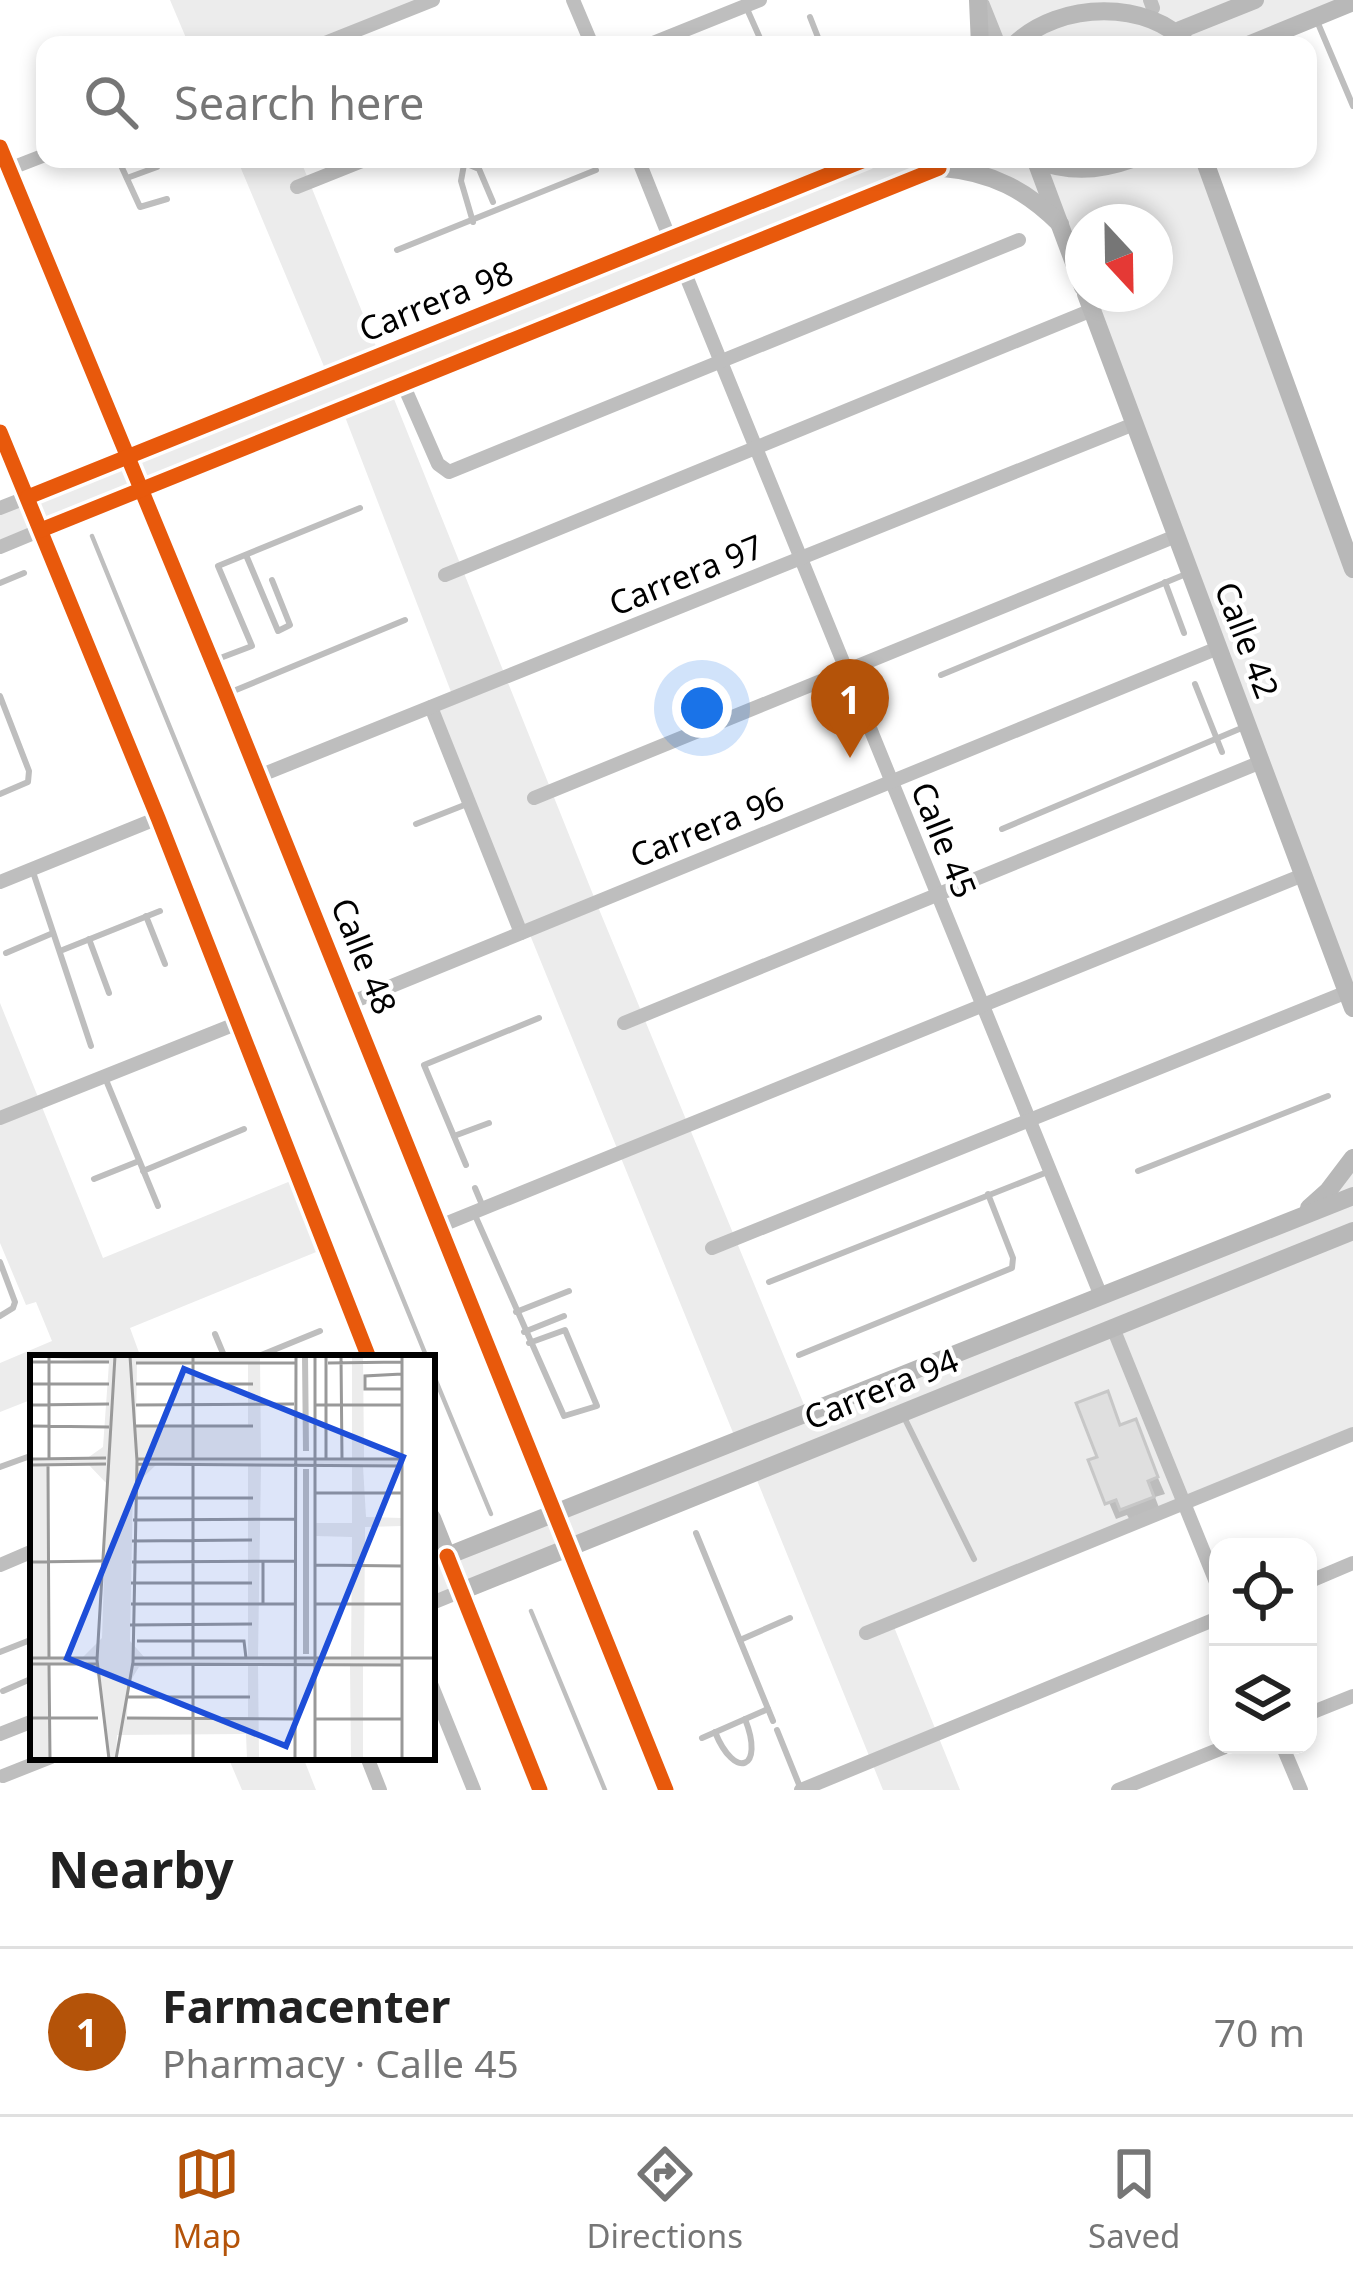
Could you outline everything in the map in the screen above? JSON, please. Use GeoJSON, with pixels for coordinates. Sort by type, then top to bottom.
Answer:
{"type":"FeatureCollection","features":[{"type":"Feature","properties":{"kind":"street"},"geometry":{"type":"LineString","coordinates":[[343,36],[433,0]]}},
{"type":"Feature","properties":{"kind":"street"},"geometry":{"type":"LineString","coordinates":[[573,0],[588,36]]}},
{"type":"Feature","properties":{"kind":"street"},"geometry":{"type":"LineString","coordinates":[[980,0],[980,36]]}},
{"type":"Feature","properties":{"kind":"street"},"geometry":{"type":"LineString","coordinates":[[980,0],[994,36]]}},
{"type":"Feature","properties":{"kind":"street"},"geometry":{"type":"LineString","coordinates":[[1188,36],[1255,0]]}},
{"type":"Feature","properties":{"kind":"street"},"geometry":{"type":"LineString","coordinates":[[1024,36],[1042,21],[1075,6],[1110,1],[1152,4],[1182,36]]}},
{"type":"Feature","properties":{"kind":"street"},"geometry":{"type":"LineString","coordinates":[[1279,36],[1353,2]]}},
{"type":"Feature","properties":{"kind":"street"},"geometry":{"type":"LineString","coordinates":[[670,36],[753,3]]}},
{"type":"Feature","properties":{"kind":"street","name":"Calle 48"},"geometry":{"type":"LineString","coordinates":[[0,147],[226,694],[666,1790]]}},
{"type":"Feature","properties":{"kind":"street"},"geometry":{"type":"LineString","coordinates":[[9,169],[36,158]]}},
{"type":"Feature","properties":{"kind":"street"},"geometry":{"type":"LineString","coordinates":[[297,188],[345,168]]}},
{"type":"Feature","properties":{"kind":"street"},"geometry":{"type":"LineString","coordinates":[[642,168],[670,238]]}},
{"type":"Feature","properties":{"kind":"street","name":"Carrera 98"},"geometry":{"type":"LineString","coordinates":[[0,508],[844,168]]}},
{"type":"Feature","properties":{"kind":"street"},"geometry":{"type":"LineString","coordinates":[[939,168],[993,177],[1018,189],[1060,224]]}},
{"type":"Feature","properties":{"kind":"street","name":"Carrera 98"},"geometry":{"type":"LineString","coordinates":[[0,547],[939,168]]}},
{"type":"Feature","properties":{"kind":"street","name":"Calle 42"},"geometry":{"type":"LineString","coordinates":[[1037,168],[1065,238]]}},
{"type":"Feature","properties":{"kind":"street"},"geometry":{"type":"LineString","coordinates":[[1207,168],[1353,569]]}},
{"type":"Feature","properties":{"kind":"street"},"geometry":{"type":"LineString","coordinates":[[1212,180],[1214,168]]}},
{"type":"Feature","properties":{"kind":"street"},"geometry":{"type":"LineString","coordinates":[[403,384],[449,472],[1019,240]]}},
{"type":"Feature","properties":{"kind":"street","name":"Calle 45"},"geometry":{"type":"LineString","coordinates":[[684,271],[1101,1296]]}},
{"type":"Feature","properties":{"kind":"street"},"geometry":{"type":"LineString","coordinates":[[445,574],[756,447],[1065,307]]}},
{"type":"Feature","properties":{"kind":"street","name":"Calle 42"},"geometry":{"type":"LineString","coordinates":[[1093,312],[1350,1000]]}},
{"type":"Feature","properties":{"kind":"street","name":"Carrera 97"},"geometry":{"type":"LineString","coordinates":[[259,776],[1134,424]]}},
{"type":"Feature","properties":{"kind":"street"},"geometry":{"type":"LineString","coordinates":[[0,433],[158,818],[368,1355]]}},
{"type":"Feature","properties":{"kind":"street"},"geometry":{"type":"LineString","coordinates":[[534,798],[1176,536]]}},
{"type":"Feature","properties":{"kind":"street","name":"Carrera 96"},"geometry":{"type":"LineString","coordinates":[[350,1003],[1218,648]]}},
{"type":"Feature","properties":{"kind":"street"},"geometry":{"type":"LineString","coordinates":[[431,707],[521,932]]}},
{"type":"Feature","properties":{"kind":"street"},"geometry":{"type":"LineString","coordinates":[[624,1023],[1261,762]]}},
{"type":"Feature","properties":{"kind":"street"},"geometry":{"type":"LineString","coordinates":[[0,882],[158,818]]}},
{"type":"Feature","properties":{"kind":"street"},"geometry":{"type":"LineString","coordinates":[[440,1226],[1303,875]]}},
{"type":"Feature","properties":{"kind":"street"},"geometry":{"type":"LineString","coordinates":[[712,1248],[1029,1120],[1350,1000]]}},
{"type":"Feature","properties":{"kind":"street"},"geometry":{"type":"LineString","coordinates":[[0,1118],[238,1023]]}},
{"type":"Feature","properties":{"kind":"street"},"geometry":{"type":"LineString","coordinates":[[1294,1218],[1328,1191],[1353,1158]]}},
{"type":"Feature","properties":{"kind":"street","name":"Carrera 94"},"geometry":{"type":"LineString","coordinates":[[439,1559],[1353,1196]]}},
{"type":"Feature","properties":{"kind":"street","name":"Carrera 94"},"geometry":{"type":"LineString","coordinates":[[435,1602],[1353,1235]]}},
{"type":"Feature","properties":{"kind":"street"},"geometry":{"type":"LineString","coordinates":[[1113,1328],[1209,1566]]}},
{"type":"Feature","properties":{"kind":"street"},"geometry":{"type":"LineString","coordinates":[[866,1633],[1353,1434]]}},
{"type":"Feature","properties":{"kind":"street"},"geometry":{"type":"LineString","coordinates":[[0,1565],[30,1553]]}},
{"type":"Feature","properties":{"kind":"street"},"geometry":{"type":"LineString","coordinates":[[439,1559],[459,1592],[540,1790]]}},
{"type":"Feature","properties":{"kind":"street"},"geometry":{"type":"LineString","coordinates":[[1317,1578],[1353,1563]]}},
{"type":"Feature","properties":{"kind":"street"},"geometry":{"type":"LineString","coordinates":[[801,1790],[1209,1622]]}},
{"type":"Feature","properties":{"kind":"street"},"geometry":{"type":"LineString","coordinates":[[435,1692],[474,1790]]}},
{"type":"Feature","properties":{"kind":"street"},"geometry":{"type":"LineString","coordinates":[[1317,1710],[1353,1696]]}},
{"type":"Feature","properties":{"kind":"street"},"geometry":{"type":"LineString","coordinates":[[0,1734],[30,1722]]}},
{"type":"Feature","properties":{"kind":"street"},"geometry":{"type":"LineString","coordinates":[[1118,1790],[1209,1753]]}},
{"type":"Feature","properties":{"kind":"street"},"geometry":{"type":"LineString","coordinates":[[1286,1754],[1300,1790]]}},
{"type":"Feature","properties":{"kind":"street"},"geometry":{"type":"LineString","coordinates":[[4,1778],[44,1760]]}},
{"type":"Feature","properties":{"kind":"street"},"geometry":{"type":"LineString","coordinates":[[368,1760],[380,1790]]}},
{"type":"Feature","properties":{"kind":"lane"},"geometry":{"type":"LineString","coordinates":[[753,3],[761,36]]}},
{"type":"Feature","properties":{"kind":"lane"},"geometry":{"type":"LineString","coordinates":[[810,17],[817,36]]}},
{"type":"Feature","properties":{"kind":"lane"},"geometry":{"type":"LineString","coordinates":[[1315,18],[1353,106]]}},
{"type":"Feature","properties":{"kind":"lane"},"geometry":{"type":"LineString","coordinates":[[123,168],[140,207],[167,199]]}},
{"type":"Feature","properties":{"kind":"lane"},"geometry":{"type":"LineString","coordinates":[[128,178],[154,168]]}},
{"type":"Feature","properties":{"kind":"lane"},"geometry":{"type":"LineString","coordinates":[[464,168],[461,181],[473,222]]}},
{"type":"Feature","properties":{"kind":"lane"},"geometry":{"type":"LineString","coordinates":[[477,168],[493,202]]}},
{"type":"Feature","properties":{"kind":"lane"},"geometry":{"type":"LineString","coordinates":[[397,250],[596,170]]}},
{"type":"Feature","properties":{"kind":"lane"},"geometry":{"type":"LineString","coordinates":[[212,661],[252,646],[218,566],[360,508]]}},
{"type":"Feature","properties":{"kind":"lane"},"geometry":{"type":"LineString","coordinates":[[246,555],[278,631],[290,625],[272,580]]}},
{"type":"Feature","properties":{"kind":"lane"},"geometry":{"type":"LineString","coordinates":[[941,675],[1190,572]]}},
{"type":"Feature","properties":{"kind":"lane"},"geometry":{"type":"LineString","coordinates":[[0,583],[24,573]]}},
{"type":"Feature","properties":{"kind":"lane"},"geometry":{"type":"LineString","coordinates":[[1165,582],[1184,633]]}},
{"type":"Feature","properties":{"kind":"lane"},"geometry":{"type":"LineString","coordinates":[[226,694],[405,620]]}},
{"type":"Feature","properties":{"kind":"lane"},"geometry":{"type":"LineString","coordinates":[[1196,684],[1222,752]]}},
{"type":"Feature","properties":{"kind":"lane"},"geometry":{"type":"LineString","coordinates":[[0,696],[29,771],[28,782],[0,794]]}},
{"type":"Feature","properties":{"kind":"lane"},"geometry":{"type":"LineString","coordinates":[[1002,829],[1247,726]]}},
{"type":"Feature","properties":{"kind":"lane"},"geometry":{"type":"LineString","coordinates":[[416,824],[470,802]]}},
{"type":"Feature","properties":{"kind":"lane"},"geometry":{"type":"LineString","coordinates":[[32,869],[91,1046]]}},
{"type":"Feature","properties":{"kind":"lane"},"geometry":{"type":"LineString","coordinates":[[60,951],[160,911]]}},
{"type":"Feature","properties":{"kind":"lane"},"geometry":{"type":"LineString","coordinates":[[146,916],[165,964]]}},
{"type":"Feature","properties":{"kind":"lane"},"geometry":{"type":"LineString","coordinates":[[6,953],[53,933]]}},
{"type":"Feature","properties":{"kind":"lane"},"geometry":{"type":"LineString","coordinates":[[89,939],[109,993]]}},
{"type":"Feature","properties":{"kind":"lane"},"geometry":{"type":"LineString","coordinates":[[466,1165],[424,1065],[539,1018]]}},
{"type":"Feature","properties":{"kind":"lane"},"geometry":{"type":"LineString","coordinates":[[104,1077],[158,1206]]}},
{"type":"Feature","properties":{"kind":"lane"},"geometry":{"type":"LineString","coordinates":[[1138,1171],[1328,1096]]}},
{"type":"Feature","properties":{"kind":"lane"},"geometry":{"type":"LineString","coordinates":[[454,1136],[489,1123]]}},
{"type":"Feature","properties":{"kind":"lane"},"geometry":{"type":"LineString","coordinates":[[143,1171],[244,1129]]}},
{"type":"Feature","properties":{"kind":"lane"},"geometry":{"type":"LineString","coordinates":[[94,1179],[139,1161]]}},
{"type":"Feature","properties":{"kind":"lane"},"geometry":{"type":"LineString","coordinates":[[769,1282],[1050,1171]]}},
{"type":"Feature","properties":{"kind":"lane"},"geometry":{"type":"LineString","coordinates":[[475,1188],[478,1210],[516,1312],[529,1343],[564,1416],[597,1406],[565,1330],[529,1343]]}},
{"type":"Feature","properties":{"kind":"lane"},"geometry":{"type":"LineString","coordinates":[[800,1355],[1012,1268],[1013,1258],[988,1194]]}},
{"type":"Feature","properties":{"kind":"lane"},"geometry":{"type":"LineString","coordinates":[[0,1262],[15,1302],[0,1316]]}},
{"type":"Feature","properties":{"kind":"lane"},"geometry":{"type":"LineString","coordinates":[[516,1312],[569,1292]]}},
{"type":"Feature","properties":{"kind":"lane"},"geometry":{"type":"LineString","coordinates":[[524,1332],[564,1316]]}},
{"type":"Feature","properties":{"kind":"lane"},"geometry":{"type":"LineString","coordinates":[[261,1355],[320,1331]]}},
{"type":"Feature","properties":{"kind":"lane"},"geometry":{"type":"LineString","coordinates":[[215,1334],[224,1355]]}},
{"type":"Feature","properties":{"kind":"lane"},"geometry":{"type":"LineString","coordinates":[[902,1413],[974,1559]]}},
{"type":"Feature","properties":{"kind":"lane"},"geometry":{"type":"LineString","coordinates":[[0,1467],[30,1456]]}},
{"type":"Feature","properties":{"kind":"lane"},"geometry":{"type":"LineString","coordinates":[[696,1533],[801,1790]]}},
{"type":"Feature","properties":{"kind":"lane"},"geometry":{"type":"LineString","coordinates":[[740,1640],[790,1618]]}},
{"type":"Feature","properties":{"kind":"lane"},"geometry":{"type":"LineString","coordinates":[[0,1652],[30,1640]]}},
{"type":"Feature","properties":{"kind":"lane"},"geometry":{"type":"LineString","coordinates":[[3,1691],[30,1679]]}},
{"type":"Feature","properties":{"kind":"lane"},"geometry":{"type":"LineString","coordinates":[[701,1738],[768,1709]]}},
{"type":"Feature","properties":{"kind":"lane"},"geometry":{"type":"LineString","coordinates":[[715,1732],[726,1757],[735,1763],[746,1762],[755,1744],[745,1719]]}},
{"type":"Feature","properties":{"kind":"shaded area"},"geometry":{"type":"Polygon","coordinates":[[[170,0],[433,0],[343,36],[185,36],[170,0]]]}},
{"type":"Feature","properties":{"kind":"shaded area"},"geometry":{"type":"Polygon","coordinates":[[[978,0],[1353,0],[1285,36],[980,36],[978,0]]]}},
{"type":"Feature","properties":{"kind":"shaded area"},"geometry":{"type":"Polygon","coordinates":[[[241,168],[304,168],[380,356],[845,168],[939,168],[390,389],[807,1412],[1294,1218],[1353,1158],[1353,1434],[892,1622],[960,1790],[883,1790],[754,1473],[435,1602],[435,1561],[736,1440],[528,930],[521,932],[431,707],[453,697],[342,409],[0,547],[0,508],[328,376],[241,168]]]}},
{"type":"Feature","properties":{"kind":"shaded area"},"geometry":{"type":"Polygon","coordinates":[[[939,168],[1214,168],[1212,180],[1353,569],[1353,1008],[1093,312],[1173,312],[1173,204],[1065,204],[1065,253],[1040,205],[939,168]]]}},
{"type":"Feature","properties":{"kind":"shaded area"},"geometry":{"type":"Polygon","coordinates":[[[0,1003],[103,1258],[298,1178],[326,1248],[130,1328],[140,1355],[30,1355],[30,1400],[0,1412],[0,1363],[52,1341],[36,1302],[26,1305],[0,1243],[0,1003]]]}},
{"type":"Feature","properties":{"kind":"shaded area"},"geometry":{"type":"Polygon","coordinates":[[[229,1760],[304,1760],[316,1790],[242,1790],[229,1760]]]}},
{"type":"Feature","properties":{"kind":"building"},"geometry":{"type":"Polygon","coordinates":[[[1108,1391],[1120,1425],[1136,1419],[1158,1477],[1148,1481],[1154,1497],[1120,1510],[1116,1500],[1105,1504],[1088,1460],[1097,1457],[1076,1403],[1108,1391]]]}},
{"type":"Feature","properties":{"kind":"waterway"},"geometry":{"type":"LineString","coordinates":[[92,536],[426,1355]]}},
{"type":"Feature","properties":{"kind":"waterway"},"geometry":{"type":"LineString","coordinates":[[435,1378],[491,1514]]}},
{"type":"Feature","properties":{"kind":"waterway"},"geometry":{"type":"LineString","coordinates":[[531,1611],[605,1790]]}},
{"type":"Feature","properties":{"kind":"cycle path"},"geometry":{"type":"LineString","coordinates":[[0,147],[666,1790]]}},
{"type":"Feature","properties":{"kind":"cycle path"},"geometry":{"type":"LineString","coordinates":[[28,497],[845,168]]}},
{"type":"Feature","properties":{"kind":"cycle path"},"geometry":{"type":"LineString","coordinates":[[41,530],[939,168]]}},
{"type":"Feature","properties":{"kind":"cycle path"},"geometry":{"type":"LineString","coordinates":[[0,432],[158,818],[368,1355]]}},
{"type":"Feature","properties":{"kind":"cycle path"},"geometry":{"type":"LineString","coordinates":[[447,1556],[540,1790]]}},
{"type":"Feature","properties":{"kind":"place","name":"Farmacenter"},"geometry":{"type":"Point","coordinates":[850,758]}}]}
